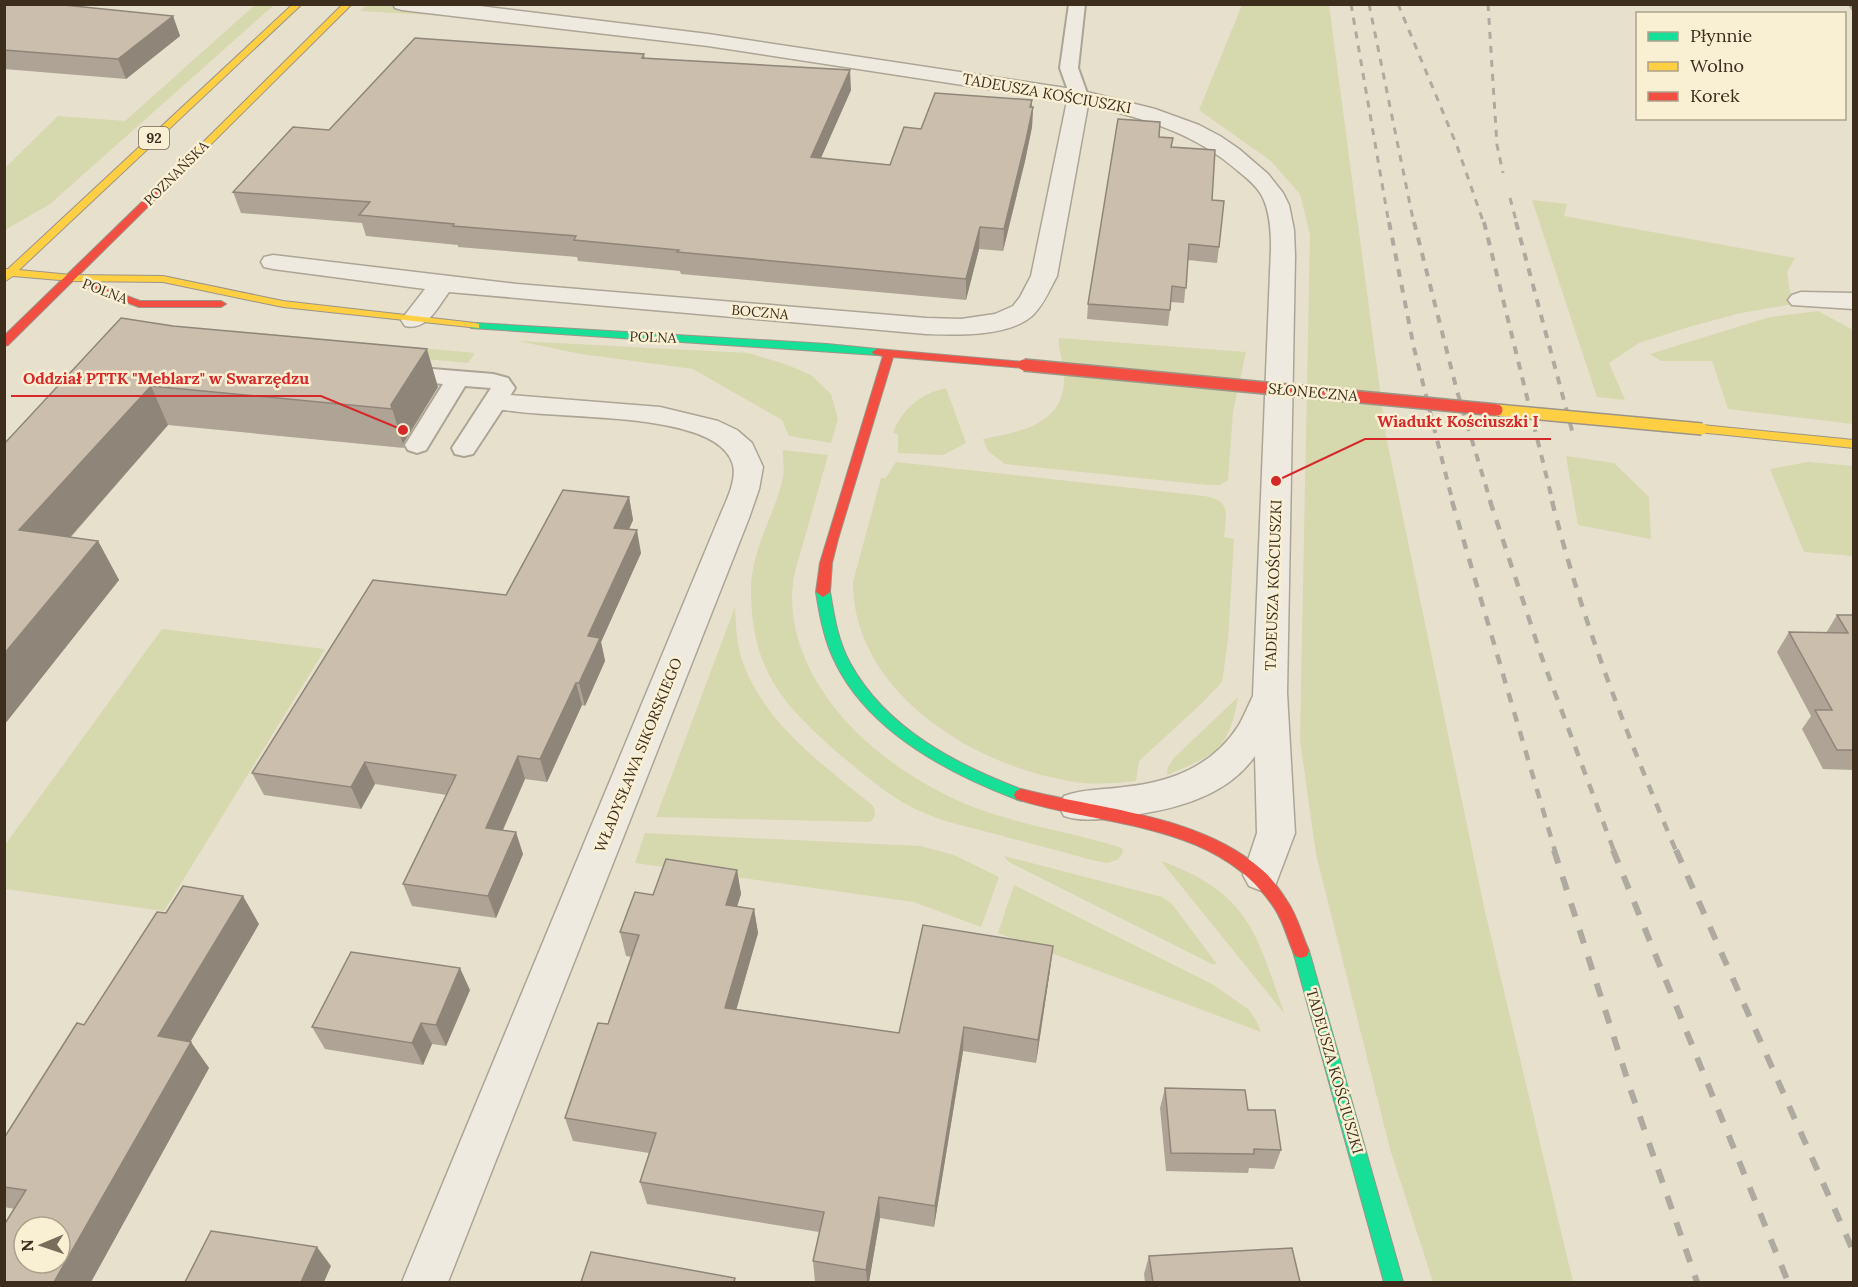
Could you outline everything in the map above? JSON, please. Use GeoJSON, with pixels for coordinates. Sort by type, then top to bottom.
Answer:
{"type":"FeatureCollection","features":[{"type":"Feature","properties":{"kind":"street","name":"92"},"geometry":{"type":"LineString","coordinates":[[7,275],[298,4]]}},
{"type":"Feature","properties":{"kind":"street","name":"POZNAŃSKA"},"geometry":{"type":"LineString","coordinates":[[4,343],[348,4]]}},
{"type":"Feature","properties":{"kind":"street","name":"TADEUSZA KOŚCIUSZKI"},"geometry":{"type":"LineString","coordinates":[[402,4],[503,9],[1078,96],[1166,118],[1210,138],[1243,161],[1259,177],[1273,196],[1280,212],[1284,265],[1270,693],[1276,833],[1262,875],[1290,913],[1394,1282]]}},
{"type":"Feature","properties":{"kind":"street","name":"BOCZNA"},"geometry":{"type":"LineString","coordinates":[[273,262],[441,285],[926,326],[961,327],[1002,321],[1016,315],[1027,306],[1044,276],[1078,96]]}},
{"type":"Feature","properties":{"kind":"street","name":"POLNA"},"geometry":{"type":"LineString","coordinates":[[7,275],[163,279],[283,304],[414,320],[576,334],[783,343],[1024,365]]}},
{"type":"Feature","properties":{"kind":"street","name":"POLNA"},"geometry":{"type":"LineString","coordinates":[[71,278],[139,304],[283,304]]}},
{"type":"Feature","properties":{"kind":"street"},"geometry":{"type":"LineString","coordinates":[[414,320],[441,285]]}},
{"type":"Feature","properties":{"kind":"street"},"geometry":{"type":"LineString","coordinates":[[1801,300],[1854,301]]}},
{"type":"Feature","properties":{"kind":"street"},"geometry":{"type":"LineString","coordinates":[[889,353],[828,555],[823,588],[830,628],[844,661],[866,695],[891,724],[915,745],[948,766],[999,788],[1072,807],[1145,821],[1192,836],[1235,856],[1262,875]]}},
{"type":"Feature","properties":{"kind":"street","name":"SŁONECZNA"},"geometry":{"type":"LineString","coordinates":[[1024,365],[1854,444]]}},
{"type":"Feature","properties":{"kind":"street","name":"WŁADYSŁAWA SIKORSKIEGO"},"geometry":{"type":"LineString","coordinates":[[425,1282],[712,570],[743,491],[748,470],[745,455],[731,440],[719,432],[689,422],[651,415],[502,402]]}},
{"type":"Feature","properties":{"kind":"street"},"geometry":{"type":"LineString","coordinates":[[1072,807],[1148,800],[1180,792],[1202,781],[1231,761],[1243,749],[1258,724],[1270,693]]}},
{"type":"Feature","properties":{"kind":"lane"},"geometry":{"type":"LineString","coordinates":[[1077,4],[1069,68],[1078,96]]}},
{"type":"Feature","properties":{"kind":"lane"},"geometry":{"type":"LineString","coordinates":[[372,371],[500,383],[503,388],[502,402],[464,448]]}},
{"type":"Feature","properties":{"kind":"lane"},"geometry":{"type":"LineString","coordinates":[[417,445],[458,378]]}},
{"type":"Feature","properties":{"kind":"green space"},"geometry":{"type":"Polygon","coordinates":[[[255,5],[274,5],[50,204],[5,230],[5,168],[58,116],[125,121],[255,5]]]}},
{"type":"Feature","properties":{"kind":"green space"},"geometry":{"type":"Polygon","coordinates":[[[367,5],[494,5],[482,18],[360,11],[367,5]]]}},
{"type":"Feature","properties":{"kind":"green space"},"geometry":{"type":"Polygon","coordinates":[[[1242,5],[1329,5],[1386,436],[1484,907],[1573,1282],[1433,1282],[1390,1149],[1316,854],[1300,740],[1310,234],[1300,194],[1271,161],[1199,110],[1242,5]]]}},
{"type":"Feature","properties":{"kind":"green space"},"geometry":{"type":"Polygon","coordinates":[[[1532,200],[1567,204],[1564,216],[1795,258],[1787,272],[1790,293],[1805,302],[1741,313],[1639,343],[1609,363],[1625,400],[1597,397],[1532,200]]]}},
{"type":"Feature","properties":{"kind":"green space"},"geometry":{"type":"Polygon","coordinates":[[[1818,311],[1853,330],[1853,424],[1728,409],[1712,361],[1661,361],[1650,354],[1770,317],[1818,311]]]}},
{"type":"Feature","properties":{"kind":"green space"},"geometry":{"type":"Polygon","coordinates":[[[228,330],[475,353],[468,363],[219,339],[228,330]]]}},
{"type":"Feature","properties":{"kind":"green space"},"geometry":{"type":"Polygon","coordinates":[[[1059,338],[1246,352],[1233,412],[1228,480],[1220,485],[1208,485],[1005,464],[988,451],[983,439],[1026,429],[1039,423],[1050,415],[1058,404],[1063,391],[1064,374],[1059,338]]]}},
{"type":"Feature","properties":{"kind":"green space"},"geometry":{"type":"Polygon","coordinates":[[[518,341],[748,353],[785,364],[811,375],[831,394],[838,419],[831,443],[789,436],[782,420],[693,369],[581,354],[518,341]]]}},
{"type":"Feature","properties":{"kind":"green space"},"geometry":{"type":"Polygon","coordinates":[[[946,388],[966,443],[943,455],[898,453],[898,434],[893,433],[901,417],[920,399],[946,388]]]}},
{"type":"Feature","properties":{"kind":"green space"},"geometry":{"type":"Polygon","coordinates":[[[783,450],[828,455],[797,563],[792,597],[797,635],[811,670],[831,703],[857,733],[888,759],[921,781],[955,799],[990,813],[1122,848],[1123,853],[1117,860],[1107,863],[1092,860],[956,824],[911,807],[862,773],[823,740],[789,704],[775,686],[757,644],[751,590],[755,560],[783,477],[783,450]]]}},
{"type":"Feature","properties":{"kind":"green space"},"geometry":{"type":"Polygon","coordinates":[[[1566,456],[1614,463],[1649,497],[1651,539],[1578,525],[1566,456]]]}},
{"type":"Feature","properties":{"kind":"green space"},"geometry":{"type":"Polygon","coordinates":[[[896,462],[1204,496],[1213,498],[1223,505],[1226,515],[1224,537],[1234,539],[1228,640],[1222,682],[1139,761],[1136,781],[1098,784],[1076,782],[1038,774],[999,761],[962,742],[927,719],[897,691],[874,659],[859,622],[853,582],[881,478],[886,478],[896,462]]]}},
{"type":"Feature","properties":{"kind":"green space"},"geometry":{"type":"Polygon","coordinates":[[[1808,462],[1853,466],[1853,556],[1804,552],[1770,469],[1808,462]]]}},
{"type":"Feature","properties":{"kind":"green space"},"geometry":{"type":"Polygon","coordinates":[[[735,607],[740,653],[761,699],[794,738],[872,805],[875,814],[870,822],[656,817],[735,607]]]}},
{"type":"Feature","properties":{"kind":"green space"},"geometry":{"type":"Polygon","coordinates":[[[162,629],[325,649],[164,911],[5,889],[5,845],[162,629]]]}},
{"type":"Feature","properties":{"kind":"green space"},"geometry":{"type":"Polygon","coordinates":[[[1238,697],[1230,729],[1217,748],[1197,762],[1167,775],[1168,767],[1174,758],[1238,697]]]}},
{"type":"Feature","properties":{"kind":"green space"},"geometry":{"type":"Polygon","coordinates":[[[645,833],[920,846],[954,855],[999,877],[981,927],[914,902],[635,863],[645,833]]]}},
{"type":"Feature","properties":{"kind":"green space"},"geometry":{"type":"Polygon","coordinates":[[[1004,856],[1162,897],[1172,904],[1217,964],[1212,964],[1009,862],[1004,856]]]}},
{"type":"Feature","properties":{"kind":"green space"},"geometry":{"type":"Polygon","coordinates":[[[1161,861],[1190,873],[1213,887],[1231,902],[1245,919],[1256,938],[1284,1013],[1161,861]]]}},
{"type":"Feature","properties":{"kind":"green space"},"geometry":{"type":"Polygon","coordinates":[[[1014,885],[1212,984],[1248,1009],[1261,1032],[998,933],[1014,885]]]}},
{"type":"Feature","properties":{"kind":"building"},"geometry":{"type":"Polygon","coordinates":[[[4,4],[54,4],[173,16],[118,59],[4,50],[4,4]]]}},
{"type":"Feature","properties":{"kind":"building"},"geometry":{"type":"Polygon","coordinates":[[[415,38],[644,54],[642,58],[850,70],[811,157],[890,165],[904,127],[921,129],[935,93],[1032,100],[1030,107],[1033,107],[1004,229],[980,227],[966,279],[677,252],[679,250],[574,240],[576,236],[453,226],[454,224],[359,215],[370,202],[233,192],[293,127],[329,130],[415,38]]]}},
{"type":"Feature","properties":{"kind":"building"},"geometry":{"type":"Polygon","coordinates":[[[1118,119],[1160,122],[1159,137],[1173,138],[1171,147],[1215,150],[1212,200],[1224,201],[1219,247],[1189,244],[1186,288],[1172,286],[1170,310],[1088,304],[1118,119]]]}},
{"type":"Feature","properties":{"kind":"building"},"geometry":{"type":"Polygon","coordinates":[[[121,318],[173,326],[427,349],[391,405],[392,409],[151,386],[19,530],[98,541],[4,654],[4,444],[121,318]]]}},
{"type":"Feature","properties":{"kind":"building"},"geometry":{"type":"Polygon","coordinates":[[[563,490],[629,497],[614,528],[637,530],[588,636],[600,638],[540,759],[518,756],[486,828],[516,832],[488,896],[403,884],[456,775],[365,762],[351,787],[252,773],[373,580],[506,595],[563,490]]]}},
{"type":"Feature","properties":{"kind":"building"},"geometry":{"type":"Polygon","coordinates":[[[1837,615],[1854,615],[1854,750],[1837,750],[1815,710],[1832,710],[1789,632],[1848,633],[1837,615]]]}},
{"type":"Feature","properties":{"kind":"building"},"geometry":{"type":"Polygon","coordinates":[[[666,859],[737,870],[726,905],[754,909],[725,1008],[899,1033],[923,925],[1053,946],[1038,1040],[964,1027],[935,1206],[879,1197],[866,1270],[813,1261],[824,1212],[640,1182],[656,1133],[565,1118],[598,1023],[608,1024],[639,935],[620,932],[635,892],[653,895],[666,859]]]}},
{"type":"Feature","properties":{"kind":"building"},"geometry":{"type":"Polygon","coordinates":[[[183,886],[243,896],[158,1036],[191,1042],[72,1250],[72,1215],[12,1215],[12,1275],[58,1275],[54,1282],[4,1282],[4,1225],[26,1190],[4,1187],[4,1138],[77,1023],[84,1025],[157,912],[166,913],[183,886]]]}},
{"type":"Feature","properties":{"kind":"building"},"geometry":{"type":"Polygon","coordinates":[[[351,952],[460,968],[436,1025],[421,1023],[412,1043],[312,1027],[351,952]]]}},
{"type":"Feature","properties":{"kind":"building"},"geometry":{"type":"Polygon","coordinates":[[[1165,1088],[1245,1090],[1248,1110],[1275,1110],[1281,1150],[1254,1149],[1254,1154],[1171,1153],[1165,1088]]]}},
{"type":"Feature","properties":{"kind":"building"},"geometry":{"type":"Polygon","coordinates":[[[211,1231],[317,1247],[301,1282],[185,1282],[211,1231]]]}},
{"type":"Feature","properties":{"kind":"building"},"geometry":{"type":"Polygon","coordinates":[[[1292,1248],[1300,1282],[1153,1282],[1149,1256],[1292,1248]]]}},
{"type":"Feature","properties":{"kind":"building"},"geometry":{"type":"Polygon","coordinates":[[[591,1252],[735,1278],[734,1282],[581,1282],[591,1252]]]}},
{"type":"Feature","properties":{"kind":"railway"},"geometry":{"type":"LineString","coordinates":[[1351,4],[1389,224]]}},
{"type":"Feature","properties":{"kind":"railway"},"geometry":{"type":"LineString","coordinates":[[1369,4],[1414,224]]}},
{"type":"Feature","properties":{"kind":"railway"},"geometry":{"type":"LineString","coordinates":[[1398,4],[1457,146],[1484,224]]}},
{"type":"Feature","properties":{"kind":"railway"},"geometry":{"type":"LineString","coordinates":[[1488,4],[1497,145],[1503,173]]}},
{"type":"Feature","properties":{"kind":"railway"},"geometry":{"type":"LineString","coordinates":[[1849,4],[1854,11]]}},
{"type":"Feature","properties":{"kind":"railway"},"geometry":{"type":"LineString","coordinates":[[1510,198],[1517,224]]}},
{"type":"Feature","properties":{"kind":"railway"},"geometry":{"type":"LineString","coordinates":[[1389,222],[1414,348],[1453,503]]}},
{"type":"Feature","properties":{"kind":"railway"},"geometry":{"type":"LineString","coordinates":[[1414,222],[1457,391],[1491,503]]}},
{"type":"Feature","properties":{"kind":"railway"},"geometry":{"type":"LineString","coordinates":[[1484,222],[1553,503]]}},
{"type":"Feature","properties":{"kind":"railway"},"geometry":{"type":"LineString","coordinates":[[1516,222],[1574,438]]}},
{"type":"Feature","properties":{"kind":"railway"},"geometry":{"type":"LineString","coordinates":[[1452,501],[1555,851]]}},
{"type":"Feature","properties":{"kind":"railway"},"geometry":{"type":"LineString","coordinates":[[1490,501],[1542,658],[1614,851]]}},
{"type":"Feature","properties":{"kind":"railway"},"geometry":{"type":"LineString","coordinates":[[1552,501],[1577,591],[1607,679],[1676,851]]}},
{"type":"Feature","properties":{"kind":"railway"},"geometry":{"type":"LineString","coordinates":[[1554,850],[1631,1091],[1697,1282]]}},
{"type":"Feature","properties":{"kind":"railway"},"geometry":{"type":"LineString","coordinates":[[1613,850],[1788,1282]]}},
{"type":"Feature","properties":{"kind":"railway"},"geometry":{"type":"LineString","coordinates":[[1676,850],[1854,1253]]}},
{"type":"Feature","properties":{"kind":"traffic: fast"},"geometry":{"type":"LineString","coordinates":[[475,326],[877,352]]}},
{"type":"Feature","properties":{"kind":"traffic: fast"},"geometry":{"type":"LineString","coordinates":[[823,592],[829,630],[844,664],[864,695],[890,722],[920,746],[952,766],[1021,795]]}},
{"type":"Feature","properties":{"kind":"traffic: fast"},"geometry":{"type":"LineString","coordinates":[[1301,951],[1394,1282]]}},
{"type":"Feature","properties":{"kind":"traffic: slow"},"geometry":{"type":"LineString","coordinates":[[4,279],[298,4]]}},
{"type":"Feature","properties":{"kind":"traffic: slow"},"geometry":{"type":"LineString","coordinates":[[182,168],[348,4]]}},
{"type":"Feature","properties":{"kind":"traffic: slow"},"geometry":{"type":"LineString","coordinates":[[4,272],[71,278],[163,279],[283,304],[475,326]]}},
{"type":"Feature","properties":{"kind":"traffic: slow"},"geometry":{"type":"LineString","coordinates":[[1497,410],[1702,429]]}},
{"type":"Feature","properties":{"kind":"traffic: slow"},"geometry":{"type":"LineString","coordinates":[[1702,429],[1854,444]]}},
{"type":"Feature","properties":{"kind":"traffic: jam"},"geometry":{"type":"LineString","coordinates":[[4,343],[182,168]]}},
{"type":"Feature","properties":{"kind":"traffic: jam"},"geometry":{"type":"LineString","coordinates":[[93,286],[139,304],[221,304]]}},
{"type":"Feature","properties":{"kind":"traffic: jam"},"geometry":{"type":"LineString","coordinates":[[877,352],[1024,365]]}},
{"type":"Feature","properties":{"kind":"traffic: jam"},"geometry":{"type":"LineString","coordinates":[[823,592],[826,563],[832,539],[889,353]]}},
{"type":"Feature","properties":{"kind":"traffic: jam"},"geometry":{"type":"LineString","coordinates":[[1024,365],[1497,410]]}},
{"type":"Feature","properties":{"kind":"traffic: jam"},"geometry":{"type":"LineString","coordinates":[[1021,795],[1148,823],[1188,835],[1225,851],[1257,874],[1283,907],[1301,951]]}},
{"type":"Feature","properties":{"kind":"place","name":"Oddział PTTK \"Meblarz\" w Swarzędzu"},"geometry":{"type":"Point","coordinates":[403,430]}},
{"type":"Feature","properties":{"kind":"place","name":"Wiadukt Kościuszki I"},"geometry":{"type":"Point","coordinates":[1276,481]}}]}
